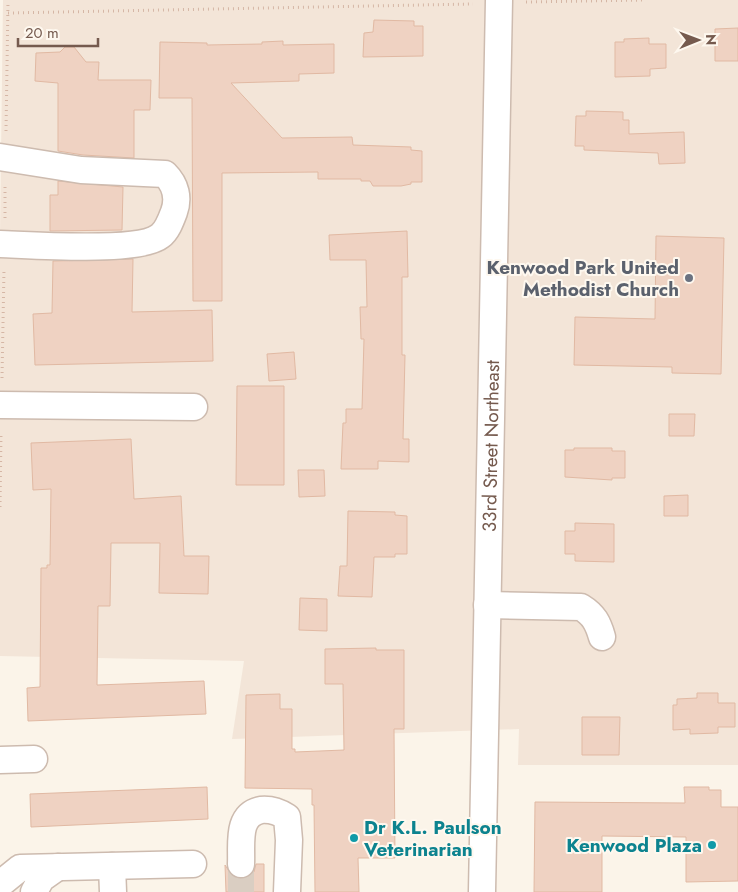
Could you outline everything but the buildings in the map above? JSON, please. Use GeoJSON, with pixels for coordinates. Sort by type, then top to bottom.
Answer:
{"type":"FeatureCollection","features":[{"type":"Feature","properties":{"kind":"street","name":"33rd Street Northeast"},"geometry":{"type":"LineString","coordinates":[[482,892],[500,2]]}},
{"type":"Feature","properties":{"kind":"street"},"geometry":{"type":"LineString","coordinates":[[0,157],[81,170],[165,174],[172,181],[176,193],[176,206],[163,233],[148,242],[121,246],[0,244]]}},
{"type":"Feature","properties":{"kind":"street"},"geometry":{"type":"LineString","coordinates":[[0,405],[194,407]]}},
{"type":"Feature","properties":{"kind":"street"},"geometry":{"type":"LineString","coordinates":[[487,606],[581,607],[591,613],[598,623],[602,637]]}},
{"type":"Feature","properties":{"kind":"street"},"geometry":{"type":"LineString","coordinates":[[0,760],[34,759]]}},
{"type":"Feature","properties":{"kind":"street"},"geometry":{"type":"LineString","coordinates":[[241,864],[243,822],[251,813],[264,810],[279,811],[287,818],[288,825],[287,892]]}},
{"type":"Feature","properties":{"kind":"street"},"geometry":{"type":"LineString","coordinates":[[5,885],[20,868],[193,864]]}},
{"type":"Feature","properties":{"kind":"street"},"geometry":{"type":"LineString","coordinates":[[112,866],[112,892]]}},
{"type":"Feature","properties":{"kind":"street"},"geometry":{"type":"LineString","coordinates":[[34,892],[41,879],[58,867]]}},
{"type":"Feature","properties":{"kind":"path"},"geometry":{"type":"LineString","coordinates":[[8,13],[645,0]]}},
{"type":"Feature","properties":{"kind":"shaded area"},"geometry":{"type":"Polygon","coordinates":[[[3,0],[738,0],[738,765],[518,765],[519,729],[232,739],[244,661],[0,656],[0,235],[3,0]]]}},
{"type":"Feature","properties":{"kind":"tunnel"},"geometry":{"type":"LineString","coordinates":[[241,864],[241,892]]}},
{"type":"Feature","properties":{"kind":"place","name":"Kenwood Park United Methodist Church"},"geometry":{"type":"Point","coordinates":[689,278]}},
{"type":"Feature","properties":{"kind":"place","name":"Dr K.L. Paulson Veterinarian"},"geometry":{"type":"Point","coordinates":[354,838]}},
{"type":"Feature","properties":{"kind":"place","name":"Kenwood Plaza"},"geometry":{"type":"Point","coordinates":[712,845]}}]}
